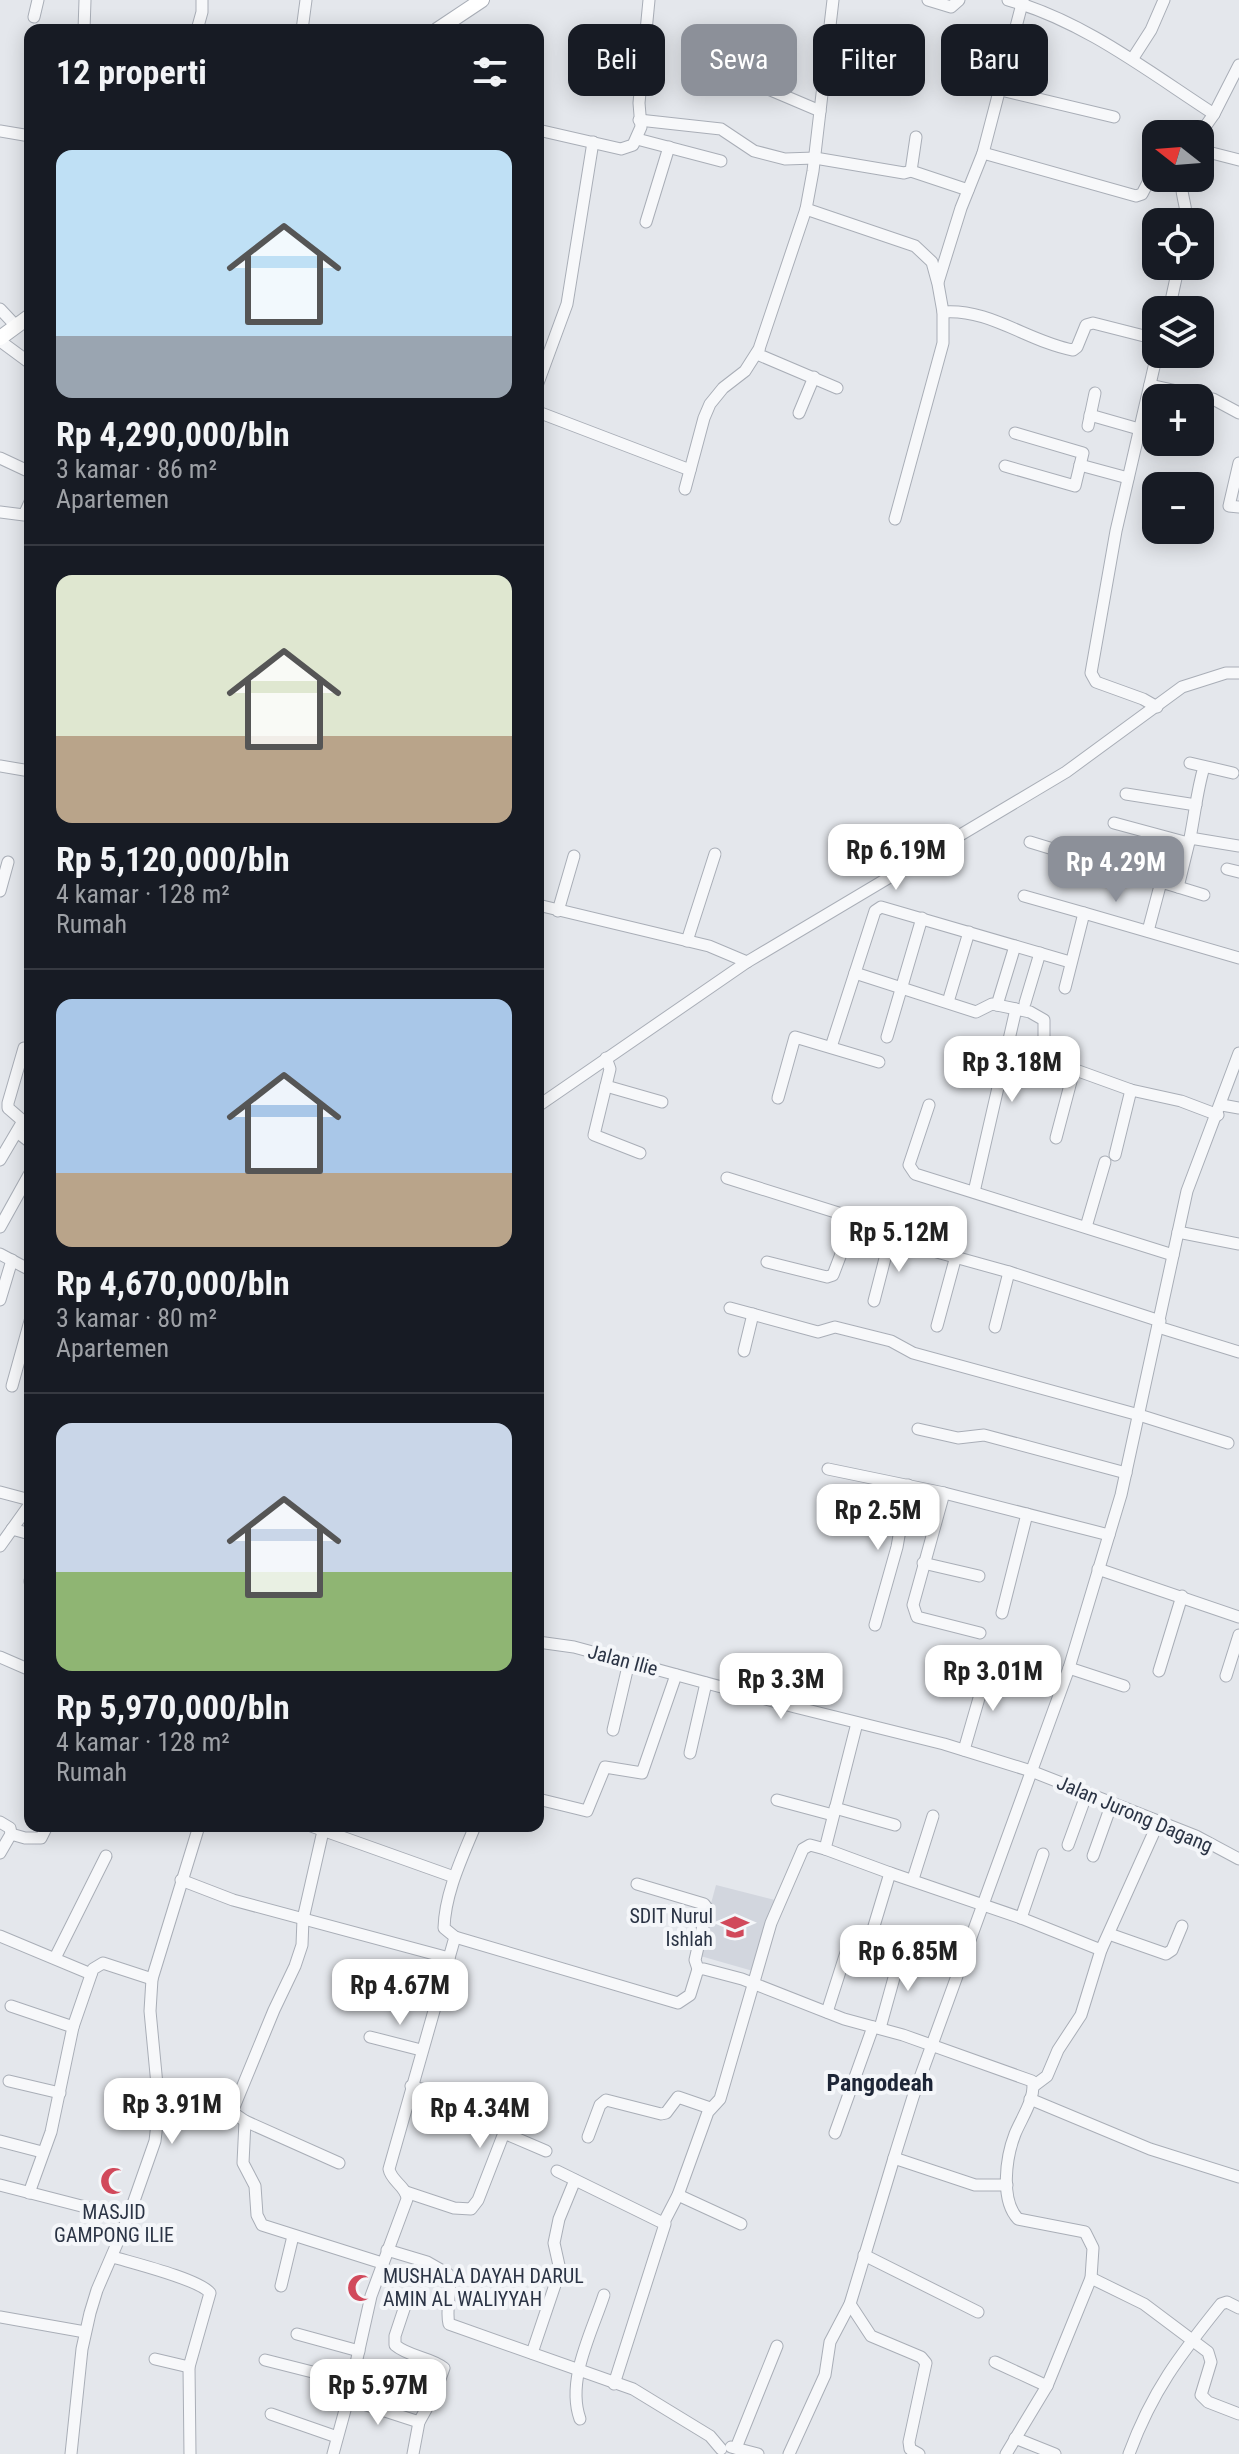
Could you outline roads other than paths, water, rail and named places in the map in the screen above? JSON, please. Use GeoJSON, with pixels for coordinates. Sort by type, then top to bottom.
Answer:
{"type":"FeatureCollection","features":[{"type":"Feature","properties":{"kind":"street"},"geometry":{"type":"LineString","coordinates":[[34,17],[38,0]]}},
{"type":"Feature","properties":{"kind":"street"},"geometry":{"type":"LineString","coordinates":[[84,24],[85,0]]}},
{"type":"Feature","properties":{"kind":"street"},"geometry":{"type":"LineString","coordinates":[[199,24],[202,0]]}},
{"type":"Feature","properties":{"kind":"street"},"geometry":{"type":"LineString","coordinates":[[303,24],[306,0]]}},
{"type":"Feature","properties":{"kind":"street"},"geometry":{"type":"LineString","coordinates":[[446,24],[482,0]]}},
{"type":"Feature","properties":{"kind":"street"},"geometry":{"type":"LineString","coordinates":[[544,131],[621,149],[633,145],[641,127],[644,35],[649,0]]}},
{"type":"Feature","properties":{"kind":"street"},"geometry":{"type":"LineString","coordinates":[[833,0],[806,209],[757,354],[837,388]]}},
{"type":"Feature","properties":{"kind":"street"},"geometry":{"type":"LineString","coordinates":[[928,0],[951,7],[959,0]]}},
{"type":"Feature","properties":{"kind":"street"},"geometry":{"type":"LineString","coordinates":[[1008,0],[1022,2],[1133,58],[1214,114]]}},
{"type":"Feature","properties":{"kind":"street"},"geometry":{"type":"LineString","coordinates":[[1133,58],[1151,30],[1164,0]]}},
{"type":"Feature","properties":{"kind":"street"},"geometry":{"type":"LineString","coordinates":[[1017,24],[1022,2]]}},
{"type":"Feature","properties":{"kind":"street"},"geometry":{"type":"LineString","coordinates":[[1210,120],[1239,65]]}},
{"type":"Feature","properties":{"kind":"street"},"geometry":{"type":"LineString","coordinates":[[785,96],[820,111]]}},
{"type":"Feature","properties":{"kind":"street"},"geometry":{"type":"LineString","coordinates":[[938,284],[999,96]]}},
{"type":"Feature","properties":{"kind":"street"},"geometry":{"type":"LineString","coordinates":[[1026,96],[1114,117]]}},
{"type":"Feature","properties":{"kind":"street"},"geometry":{"type":"LineString","coordinates":[[639,120],[721,129],[754,151],[785,159],[815,158],[904,173],[911,171],[968,190]]}},
{"type":"Feature","properties":{"kind":"street"},"geometry":{"type":"LineString","coordinates":[[0,131],[24,135]]}},
{"type":"Feature","properties":{"kind":"street"},"geometry":{"type":"LineString","coordinates":[[911,171],[916,137]]}},
{"type":"Feature","properties":{"kind":"street"},"geometry":{"type":"LineString","coordinates":[[637,139],[721,161]]}},
{"type":"Feature","properties":{"kind":"street"},"geometry":{"type":"LineString","coordinates":[[544,367],[567,304],[593,142]]}},
{"type":"Feature","properties":{"kind":"street"},"geometry":{"type":"LineString","coordinates":[[646,222],[669,147]]}},
{"type":"Feature","properties":{"kind":"street"},"geometry":{"type":"LineString","coordinates":[[983,153],[1136,196],[1143,192]]}},
{"type":"Feature","properties":{"kind":"street"},"geometry":{"type":"LineString","coordinates":[[1214,154],[1239,160]]}},
{"type":"Feature","properties":{"kind":"street"},"geometry":{"type":"LineString","coordinates":[[806,209],[915,246],[932,262],[943,312],[943,343],[895,519]]}},
{"type":"Feature","properties":{"kind":"street"},"geometry":{"type":"LineString","coordinates":[[0,309],[16,326]]}},
{"type":"Feature","properties":{"kind":"street"},"geometry":{"type":"LineString","coordinates":[[943,312],[956,311],[979,316],[1073,350],[1086,325],[1093,323],[1142,335]]}},
{"type":"Feature","properties":{"kind":"street"},"geometry":{"type":"LineString","coordinates":[[24,320],[0,340],[24,358]]}},
{"type":"Feature","properties":{"kind":"street"},"geometry":{"type":"LineString","coordinates":[[685,489],[710,404],[723,388],[745,371],[759,349]]}},
{"type":"Feature","properties":{"kind":"street"},"geometry":{"type":"LineString","coordinates":[[799,413],[814,377]]}},
{"type":"Feature","properties":{"kind":"street"},"geometry":{"type":"LineString","coordinates":[[1095,393],[1089,421],[1139,429]]}},
{"type":"Feature","properties":{"kind":"street"},"geometry":{"type":"LineString","coordinates":[[1214,400],[1239,413]]}},
{"type":"Feature","properties":{"kind":"street"},"geometry":{"type":"LineString","coordinates":[[544,414],[690,470]]}},
{"type":"Feature","properties":{"kind":"street"},"geometry":{"type":"LineString","coordinates":[[1142,417],[1091,673],[1096,682],[1157,707]]}},
{"type":"Feature","properties":{"kind":"street"},"geometry":{"type":"LineString","coordinates":[[1005,466],[1075,486],[1083,453],[1015,433]]}},
{"type":"Feature","properties":{"kind":"street"},"geometry":{"type":"LineString","coordinates":[[0,458],[24,469]]}},
{"type":"Feature","properties":{"kind":"street"},"geometry":{"type":"LineString","coordinates":[[1231,510],[1239,463]]}},
{"type":"Feature","properties":{"kind":"street"},"geometry":{"type":"LineString","coordinates":[[1080,465],[1128,478]]}},
{"type":"Feature","properties":{"kind":"street"},"geometry":{"type":"LineString","coordinates":[[0,512],[24,515]]}},
{"type":"Feature","properties":{"kind":"street"},"geometry":{"type":"LineString","coordinates":[[544,1102],[747,962],[1066,772],[1182,687],[1226,673],[1239,673]]}},
{"type":"Feature","properties":{"kind":"street"},"geometry":{"type":"LineString","coordinates":[[1190,763],[1233,773]]}},
{"type":"Feature","properties":{"kind":"street"},"geometry":{"type":"LineString","coordinates":[[0,766],[24,770]]}},
{"type":"Feature","properties":{"kind":"street"},"geometry":{"type":"LineString","coordinates":[[1178,887],[1196,805],[1195,796],[1204,767]]}},
{"type":"Feature","properties":{"kind":"street"},"geometry":{"type":"LineString","coordinates":[[1126,794],[1196,805]]}},
{"type":"Feature","properties":{"kind":"street"},"geometry":{"type":"LineString","coordinates":[[1114,823],[1189,840],[1239,846]]}},
{"type":"Feature","properties":{"kind":"street"},"geometry":{"type":"LineString","coordinates":[[1030,842],[1204,895]]}},
{"type":"Feature","properties":{"kind":"street"},"geometry":{"type":"LineString","coordinates":[[687,941],[715,854]]}},
{"type":"Feature","properties":{"kind":"street"},"geometry":{"type":"LineString","coordinates":[[558,911],[574,856]]}},
{"type":"Feature","properties":{"kind":"street"},"geometry":{"type":"LineString","coordinates":[[0,891],[8,862]]}},
{"type":"Feature","properties":{"kind":"street"},"geometry":{"type":"LineString","coordinates":[[1148,931],[1161,882]]}},
{"type":"Feature","properties":{"kind":"street"},"geometry":{"type":"LineString","coordinates":[[1024,896],[1239,958]]}},
{"type":"Feature","properties":{"kind":"street"},"geometry":{"type":"LineString","coordinates":[[544,907],[709,946],[747,962]]}},
{"type":"Feature","properties":{"kind":"street"},"geometry":{"type":"LineString","coordinates":[[831,1047],[875,911],[888,908],[1070,962]]}},
{"type":"Feature","properties":{"kind":"street"},"geometry":{"type":"LineString","coordinates":[[1065,988],[1084,913]]}},
{"type":"Feature","properties":{"kind":"street"},"geometry":{"type":"LineString","coordinates":[[887,1037],[922,918]]}},
{"type":"Feature","properties":{"kind":"street"},"geometry":{"type":"LineString","coordinates":[[948,1002],[969,932]]}},
{"type":"Feature","properties":{"kind":"street"},"geometry":{"type":"LineString","coordinates":[[997,1005],[1015,946]]}},
{"type":"Feature","properties":{"kind":"street"},"geometry":{"type":"LineString","coordinates":[[974,1192],[1021,1006],[1040,953]]}},
{"type":"Feature","properties":{"kind":"street"},"geometry":{"type":"LineString","coordinates":[[855,973],[976,1012],[992,1004],[1021,1006],[1044,1020],[1044,1054],[1048,1060],[1131,1090],[1220,1110],[1239,1108]]}},
{"type":"Feature","properties":{"kind":"street"},"geometry":{"type":"LineString","coordinates":[[778,1098],[795,1037],[879,1062]]}},
{"type":"Feature","properties":{"kind":"street"},"geometry":{"type":"LineString","coordinates":[[0,1160],[23,1121],[8,1108],[8,1103],[24,1048]]}},
{"type":"Feature","properties":{"kind":"street"},"geometry":{"type":"LineString","coordinates":[[789,2454],[825,2375],[830,2342],[850,2304],[913,2097],[1069,1668],[1126,1473],[1187,1191],[1239,1053]]}},
{"type":"Feature","properties":{"kind":"street"},"geometry":{"type":"LineString","coordinates":[[606,1058],[610,1069],[594,1135],[640,1153]]}},
{"type":"Feature","properties":{"kind":"street"},"geometry":{"type":"LineString","coordinates":[[1056,1138],[1074,1070]]}},
{"type":"Feature","properties":{"kind":"street"},"geometry":{"type":"LineString","coordinates":[[606,1086],[662,1102]]}},
{"type":"Feature","properties":{"kind":"street"},"geometry":{"type":"LineString","coordinates":[[1086,1227],[1131,1090]]}},
{"type":"Feature","properties":{"kind":"street"},"geometry":{"type":"LineString","coordinates":[[929,1105],[910,1168],[915,1174],[1173,1255]]}},
{"type":"Feature","properties":{"kind":"street"},"geometry":{"type":"LineString","coordinates":[[17,1132],[24,1137]]}},
{"type":"Feature","properties":{"kind":"street"},"geometry":{"type":"LineString","coordinates":[[727,1178],[851,1217],[851,1230],[833,1275],[827,1277],[767,1262]]}},
{"type":"Feature","properties":{"kind":"street"},"geometry":{"type":"LineString","coordinates":[[0,1227],[24,1184]]}},
{"type":"Feature","properties":{"kind":"street"},"geometry":{"type":"LineString","coordinates":[[851,1230],[1009,1272],[1239,1352]]}},
{"type":"Feature","properties":{"kind":"street"},"geometry":{"type":"LineString","coordinates":[[1178,1232],[1239,1244]]}},
{"type":"Feature","properties":{"kind":"street"},"geometry":{"type":"LineString","coordinates":[[874,1301],[890,1239]]}},
{"type":"Feature","properties":{"kind":"street"},"geometry":{"type":"LineString","coordinates":[[0,1254],[24,1267]]}},
{"type":"Feature","properties":{"kind":"street"},"geometry":{"type":"LineString","coordinates":[[937,1326],[956,1256]]}},
{"type":"Feature","properties":{"kind":"street"},"geometry":{"type":"LineString","coordinates":[[0,1300],[12,1260]]}},
{"type":"Feature","properties":{"kind":"street"},"geometry":{"type":"LineString","coordinates":[[995,1327],[1009,1272]]}},
{"type":"Feature","properties":{"kind":"street"},"geometry":{"type":"LineString","coordinates":[[730,1308],[818,1332],[835,1327],[891,1341],[913,1353],[1139,1415],[1228,1443]]}},
{"type":"Feature","properties":{"kind":"street"},"geometry":{"type":"LineString","coordinates":[[744,1351],[753,1314]]}},
{"type":"Feature","properties":{"kind":"street"},"geometry":{"type":"LineString","coordinates":[[12,1386],[24,1343]]}},
{"type":"Feature","properties":{"kind":"street"},"geometry":{"type":"LineString","coordinates":[[918,1429],[958,1438],[984,1435],[1126,1473]]}},
{"type":"Feature","properties":{"kind":"street"},"geometry":{"type":"LineString","coordinates":[[828,1469],[944,1493],[1109,1535]]}},
{"type":"Feature","properties":{"kind":"street"},"geometry":{"type":"LineString","coordinates":[[875,1625],[897,1547],[908,1485]]}},
{"type":"Feature","properties":{"kind":"street"},"geometry":{"type":"LineString","coordinates":[[0,1492],[24,1500]]}},
{"type":"Feature","properties":{"kind":"street"},"geometry":{"type":"LineString","coordinates":[[944,1493],[913,1605],[917,1617],[980,1633]]}},
{"type":"Feature","properties":{"kind":"street"},"geometry":{"type":"LineString","coordinates":[[0,1546],[24,1511]]}},
{"type":"Feature","properties":{"kind":"street"},"geometry":{"type":"LineString","coordinates":[[1002,1613],[1027,1514]]}},
{"type":"Feature","properties":{"kind":"street"},"geometry":{"type":"LineString","coordinates":[[12,1529],[24,1532]]}},
{"type":"Feature","properties":{"kind":"street"},"geometry":{"type":"LineString","coordinates":[[923,1563],[979,1576]]}},
{"type":"Feature","properties":{"kind":"street"},"geometry":{"type":"LineString","coordinates":[[1098,1569],[1239,1617]]}},
{"type":"Feature","properties":{"kind":"street"},"geometry":{"type":"LineString","coordinates":[[1159,1671],[1182,1596]]}},
{"type":"Feature","properties":{"kind":"street"},"geometry":{"type":"LineString","coordinates":[[1226,1676],[1239,1635]]}},
{"type":"Feature","properties":{"kind":"street","name":"Jalan Ilie"},"geometry":{"type":"LineString","coordinates":[[544,1643],[574,1647],[964,1750],[1031,1771]]}},
{"type":"Feature","properties":{"kind":"street"},"geometry":{"type":"LineString","coordinates":[[0,1657],[24,1667]]}},
{"type":"Feature","properties":{"kind":"street"},"geometry":{"type":"LineString","coordinates":[[613,1730],[629,1662]]}},
{"type":"Feature","properties":{"kind":"street"},"geometry":{"type":"LineString","coordinates":[[964,1750],[988,1667]]}},
{"type":"Feature","properties":{"kind":"street"},"geometry":{"type":"LineString","coordinates":[[1069,1668],[1124,1686]]}},
{"type":"Feature","properties":{"kind":"street"},"geometry":{"type":"LineString","coordinates":[[544,1800],[587,1811],[605,1767],[642,1773],[676,1675]]}},
{"type":"Feature","properties":{"kind":"street"},"geometry":{"type":"LineString","coordinates":[[690,1753],[706,1683]]}},
{"type":"Feature","properties":{"kind":"street"},"geometry":{"type":"LineString","coordinates":[[825,1849],[857,1723]]}},
{"type":"Feature","properties":{"kind":"street","name":"Jalan Jurong Dagang"},"geometry":{"type":"LineString","coordinates":[[1031,1771],[1196,1836],[1239,1859]]}},
{"type":"Feature","properties":{"kind":"street"},"geometry":{"type":"LineString","coordinates":[[1068,1845],[1087,1793]]}},
{"type":"Feature","properties":{"kind":"street"},"geometry":{"type":"LineString","coordinates":[[777,1800],[895,1825]]}},
{"type":"Feature","properties":{"kind":"street"},"geometry":{"type":"LineString","coordinates":[[1093,1856],[1112,1803]]}},
{"type":"Feature","properties":{"kind":"street"},"geometry":{"type":"LineString","coordinates":[[913,1879],[933,1816]]}},
{"type":"Feature","properties":{"kind":"street"},"geometry":{"type":"LineString","coordinates":[[1006,2454],[1047,2386],[1091,2278],[1093,2248],[1085,2232],[1018,2219],[1012,2213],[1007,2185],[1014,2137],[1035,2085],[1047,2076],[1058,2050],[1081,2015],[1101,1950],[1159,1821]]}},
{"type":"Feature","properties":{"kind":"street"},"geometry":{"type":"LineString","coordinates":[[0,1822],[10,1828],[11,1834],[0,1853]]}},
{"type":"Feature","properties":{"kind":"street"},"geometry":{"type":"LineString","coordinates":[[11,1834],[41,1838],[44,1832]]}},
{"type":"Feature","properties":{"kind":"street"},"geometry":{"type":"LineString","coordinates":[[71,2454],[85,2332],[97,2290],[113,2257],[155,2141],[159,2106],[150,2011],[152,1979],[197,1832]]}},
{"type":"Feature","properties":{"kind":"street"},"geometry":{"type":"LineString","coordinates":[[232,2112],[302,1945],[316,1832]]}},
{"type":"Feature","properties":{"kind":"street"},"geometry":{"type":"LineString","coordinates":[[328,1832],[454,1877]]}},
{"type":"Feature","properties":{"kind":"street"},"geometry":{"type":"LineString","coordinates":[[473,1832],[454,1877],[444,1928],[455,1937],[678,2003],[690,1995],[698,1969],[695,1960],[707,1908],[704,1904],[637,1884]]}},
{"type":"Feature","properties":{"kind":"street"},"geometry":{"type":"LineString","coordinates":[[614,2384],[665,2229],[664,2222],[678,2195],[710,2108],[720,2099],[771,1923],[803,1849],[810,1845],[825,1849],[984,1904],[1101,1950]]}},
{"type":"Feature","properties":{"kind":"street"},"geometry":{"type":"LineString","coordinates":[[1021,1918],[1043,1854]]}},
{"type":"Feature","properties":{"kind":"street"},"geometry":{"type":"LineString","coordinates":[[55,1958],[106,1856]]}},
{"type":"Feature","properties":{"kind":"street"},"geometry":{"type":"LineString","coordinates":[[871,1936],[890,1873]]}},
{"type":"Feature","properties":{"kind":"street"},"geometry":{"type":"LineString","coordinates":[[181,1880],[233,1900],[449,1958]]}},
{"type":"Feature","properties":{"kind":"street"},"geometry":{"type":"LineString","coordinates":[[1109,1934],[1166,1954],[1172,1950],[1182,1926]]}},
{"type":"Feature","properties":{"kind":"street"},"geometry":{"type":"LineString","coordinates":[[0,1936],[91,1974]]}},
{"type":"Feature","properties":{"kind":"street"},"geometry":{"type":"LineString","coordinates":[[411,2086],[454,2099],[503,2124],[504,2133],[478,2200],[471,2209],[454,2208],[406,2192],[389,2169],[411,2086],[421,2050],[455,1937]]}},
{"type":"Feature","properties":{"kind":"street"},"geometry":{"type":"LineString","coordinates":[[827,2012],[851,1937]]}},
{"type":"Feature","properties":{"kind":"street"},"geometry":{"type":"LineString","coordinates":[[835,2133],[877,2028],[902,1949]]}},
{"type":"Feature","properties":{"kind":"street"},"geometry":{"type":"LineString","coordinates":[[29,2193],[51,2132],[73,2027],[96,1965],[103,1963],[152,1979]]}},
{"type":"Feature","properties":{"kind":"street"},"geometry":{"type":"LineString","coordinates":[[698,1969],[753,1984],[827,2012],[998,2068],[1035,2085]]}},
{"type":"Feature","properties":{"kind":"street"},"geometry":{"type":"LineString","coordinates":[[11,2006],[73,2027]]}},
{"type":"Feature","properties":{"kind":"street"},"geometry":{"type":"LineString","coordinates":[[370,2037],[421,2050]]}},
{"type":"Feature","properties":{"kind":"street"},"geometry":{"type":"LineString","coordinates":[[9,2081],[60,2093]]}},
{"type":"Feature","properties":{"kind":"street"},"geometry":{"type":"LineString","coordinates":[[158,2084],[232,2112],[245,2121],[339,2163]]}},
{"type":"Feature","properties":{"kind":"street"},"geometry":{"type":"LineString","coordinates":[[588,2137],[600,2105],[606,2100],[661,2114],[666,2113],[678,2097],[710,2108]]}},
{"type":"Feature","properties":{"kind":"street"},"geometry":{"type":"LineString","coordinates":[[1030,2099],[1150,2149],[1239,2177]]}},
{"type":"Feature","properties":{"kind":"street"},"geometry":{"type":"LineString","coordinates":[[245,2121],[243,2163],[256,2190],[259,2220],[266,2228],[382,2263]]}},
{"type":"Feature","properties":{"kind":"street"},"geometry":{"type":"LineString","coordinates":[[504,2133],[546,2151]]}},
{"type":"Feature","properties":{"kind":"street"},"geometry":{"type":"LineString","coordinates":[[0,2141],[42,2152]]}},
{"type":"Feature","properties":{"kind":"street"},"geometry":{"type":"LineString","coordinates":[[894,2158],[975,2185],[1007,2185]]}},
{"type":"Feature","properties":{"kind":"street"},"geometry":{"type":"LineString","coordinates":[[557,2171],[664,2222]]}},
{"type":"Feature","properties":{"kind":"street"},"geometry":{"type":"LineString","coordinates":[[532,2353],[560,2270],[554,2243],[559,2219],[575,2180]]}},
{"type":"Feature","properties":{"kind":"street"},"geometry":{"type":"LineString","coordinates":[[0,2185],[128,2218]]}},
{"type":"Feature","properties":{"kind":"street"},"geometry":{"type":"LineString","coordinates":[[333,2454],[371,2296],[407,2199],[406,2192]]}},
{"type":"Feature","properties":{"kind":"street"},"geometry":{"type":"LineString","coordinates":[[678,2195],[741,2224]]}},
{"type":"Feature","properties":{"kind":"street"},"geometry":{"type":"LineString","coordinates":[[281,2286],[293,2236]]}},
{"type":"Feature","properties":{"kind":"street"},"geometry":{"type":"LineString","coordinates":[[387,2250],[427,2262],[448,2274],[451,2283],[447,2312],[449,2324],[579,2372],[627,2386],[710,2436],[720,2452],[726,2446],[758,2454]]}},
{"type":"Feature","properties":{"kind":"street"},"geometry":{"type":"LineString","coordinates":[[864,2255],[978,2312]]}},
{"type":"Feature","properties":{"kind":"street"},"geometry":{"type":"LineString","coordinates":[[113,2257],[209,2289],[210,2300],[189,2367],[190,2454]]}},
{"type":"Feature","properties":{"kind":"street"},"geometry":{"type":"LineString","coordinates":[[1091,2278],[1144,2304],[1208,2352],[1211,2362],[1201,2392],[1202,2398],[1239,2414]]}},
{"type":"Feature","properties":{"kind":"street"},"geometry":{"type":"LineString","coordinates":[[580,2419],[575,2400],[579,2372],[604,2295]]}},
{"type":"Feature","properties":{"kind":"street"},"geometry":{"type":"LineString","coordinates":[[1129,2454],[1155,2392],[1192,2340],[1221,2304],[1227,2302],[1239,2308]]}},
{"type":"Feature","properties":{"kind":"street"},"geometry":{"type":"LineString","coordinates":[[850,2304],[871,2336],[921,2357],[926,2363],[908,2446],[919,2454]]}},
{"type":"Feature","properties":{"kind":"street"},"geometry":{"type":"LineString","coordinates":[[405,2306],[395,2345],[444,2368],[419,2422],[413,2454]]}},
{"type":"Feature","properties":{"kind":"street"},"geometry":{"type":"LineString","coordinates":[[0,2317],[85,2332]]}},
{"type":"Feature","properties":{"kind":"street"},"geometry":{"type":"LineString","coordinates":[[297,2334],[359,2351]]}},
{"type":"Feature","properties":{"kind":"street"},"geometry":{"type":"LineString","coordinates":[[736,2448],[777,2346]]}},
{"type":"Feature","properties":{"kind":"street"},"geometry":{"type":"LineString","coordinates":[[155,2359],[189,2367]]}},
{"type":"Feature","properties":{"kind":"street"},"geometry":{"type":"LineString","coordinates":[[265,2360],[352,2382]]}},
{"type":"Feature","properties":{"kind":"street"},"geometry":{"type":"LineString","coordinates":[[995,2362],[1047,2386]]}},
{"type":"Feature","properties":{"kind":"street"},"geometry":{"type":"LineString","coordinates":[[348,2399],[419,2422]]}},
{"type":"Feature","properties":{"kind":"street"},"geometry":{"type":"LineString","coordinates":[[271,2414],[337,2437]]}},
{"type":"Feature","properties":{"kind":"street"},"geometry":{"type":"LineString","coordinates":[[1015,2438],[1055,2454]]}},
{"type":"Feature","properties":{"kind":"place","name":"SDIT Nurul Ishlah"},"geometry":{"type":"Point","coordinates":[735,1927]}},
{"type":"Feature","properties":{"kind":"place","name":"MASJID GAMPONG ILIE"},"geometry":{"type":"Point","coordinates":[114,2181]}},
{"type":"Feature","properties":{"kind":"place","name":"MUSHALA DAYAH DARUL AMIN AL WALIYYAH"},"geometry":{"type":"Point","coordinates":[361,2288]}},
{"type":"Feature","properties":{"kind":"district","name":"Pangodeah"},"geometry":{"type":"Point","coordinates":[880,2083]}}]}
